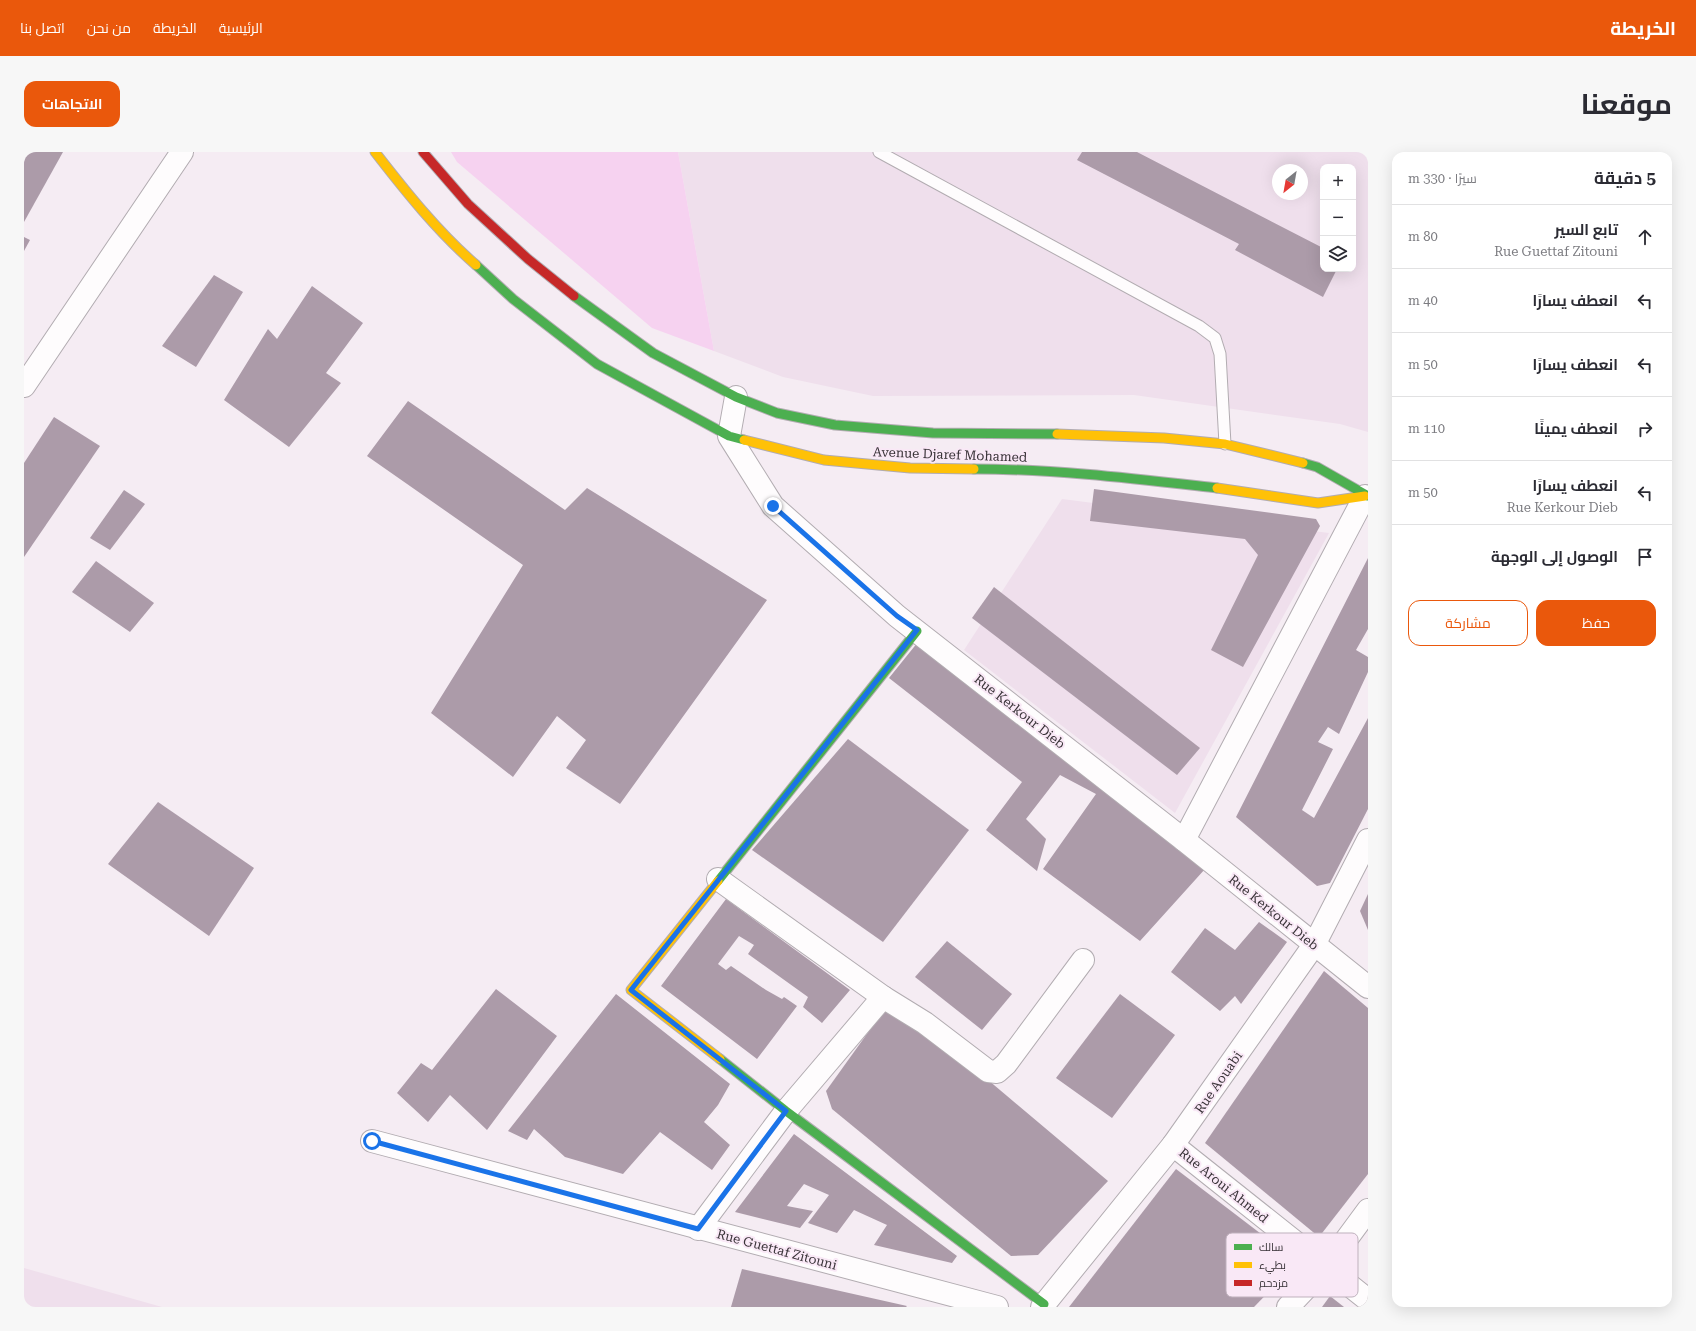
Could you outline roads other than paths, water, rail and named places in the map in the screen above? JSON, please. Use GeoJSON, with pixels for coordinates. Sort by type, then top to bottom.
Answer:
{"type":"FeatureCollection","features":[{"type":"Feature","properties":{"kind":"street"},"geometry":{"type":"LineString","coordinates":[[24,386],[182,152]]}},
{"type":"Feature","properties":{"kind":"street","name":"Avenue Djaref Mohamed"},"geometry":{"type":"LineString","coordinates":[[375,152],[395,178],[456,248],[513,299],[597,364],[729,436],[824,460],[910,468],[1027,470],[1247,492],[1318,503],[1367,496]]}},
{"type":"Feature","properties":{"kind":"street"},"geometry":{"type":"LineString","coordinates":[[423,152],[468,204],[528,259],[595,312],[654,353],[736,396],[777,413],[835,425],[933,433],[1035,433],[1164,438],[1224,444],[1317,467],[1367,496],[1184,840]]}},
{"type":"Feature","properties":{"kind":"street"},"geometry":{"type":"LineString","coordinates":[[729,436],[736,396]]}},
{"type":"Feature","properties":{"kind":"street","name":"Rue Kerkour Dieb"},"geometry":{"type":"LineString","coordinates":[[729,436],[773,506],[897,616],[917,630],[1184,840],[1368,987]]}},
{"type":"Feature","properties":{"kind":"street"},"geometry":{"type":"LineString","coordinates":[[917,630],[631,990],[786,1111],[1043,1306]]}},
{"type":"Feature","properties":{"kind":"street","name":"Rue Aouabi"},"geometry":{"type":"LineString","coordinates":[[1043,1306],[1173,1145],[1314,945],[1368,840]]}},
{"type":"Feature","properties":{"kind":"street"},"geometry":{"type":"LineString","coordinates":[[718,880],[883,997],[925,1023],[988,1071],[997,1072],[1006,1064],[1083,960]]}},
{"type":"Feature","properties":{"kind":"street"},"geometry":{"type":"LineString","coordinates":[[698,1229],[786,1111],[883,997]]}},
{"type":"Feature","properties":{"kind":"street","name":"Rue Guettaf Zitouni"},"geometry":{"type":"LineString","coordinates":[[372,1141],[698,1229],[997,1307]]}},
{"type":"Feature","properties":{"kind":"street","name":"Rue Aroui Ahmed"},"geometry":{"type":"LineString","coordinates":[[1173,1145],[1283,1233]]}},
{"type":"Feature","properties":{"kind":"street"},"geometry":{"type":"LineString","coordinates":[[1351,1233],[1368,1210]]}},
{"type":"Feature","properties":{"kind":"street","name":"Rue Aroui Ahmed"},"geometry":{"type":"LineString","coordinates":[[1358,1292],[1368,1300]]}},
{"type":"Feature","properties":{"kind":"street"},"geometry":{"type":"LineString","coordinates":[[1288,1307],[1298,1297]]}},
{"type":"Feature","properties":{"kind":"lane"},"geometry":{"type":"LineString","coordinates":[[879,152],[1199,326],[1214,338],[1220,354],[1224,444]]}}]}
